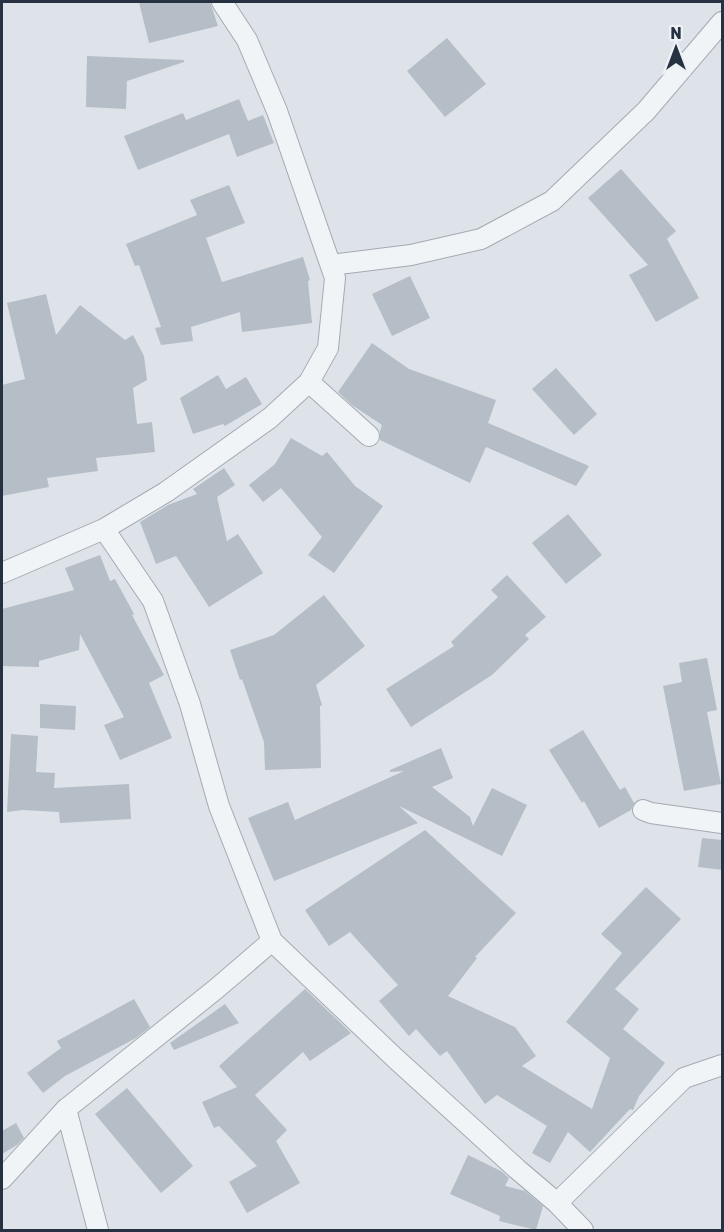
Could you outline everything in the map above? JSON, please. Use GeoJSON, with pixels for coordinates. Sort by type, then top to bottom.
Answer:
{"type":"FeatureCollection","features":[{"type":"Feature","properties":{"kind":"street"},"geometry":{"type":"LineString","coordinates":[[2,573],[104,529],[166,492],[270,418],[309,382],[328,348],[335,278],[277,111],[247,40],[222,2]]}},
{"type":"Feature","properties":{"kind":"street"},"geometry":{"type":"LineString","coordinates":[[331,265],[411,255],[481,239],[552,201],[646,111],[723,22]]}},
{"type":"Feature","properties":{"kind":"street"},"geometry":{"type":"LineString","coordinates":[[309,382],[369,436]]}},
{"type":"Feature","properties":{"kind":"street"},"geometry":{"type":"LineString","coordinates":[[104,529],[153,601],[190,704],[219,806],[272,941],[396,1059],[557,1203],[583,1230]]}},
{"type":"Feature","properties":{"kind":"street"},"geometry":{"type":"LineString","coordinates":[[644,810],[651,813],[723,823]]}},
{"type":"Feature","properties":{"kind":"street"},"geometry":{"type":"LineString","coordinates":[[2,1179],[66,1109],[216,989],[272,941]]}},
{"type":"Feature","properties":{"kind":"street"},"geometry":{"type":"LineString","coordinates":[[557,1203],[684,1078],[723,1065]]}},
{"type":"Feature","properties":{"kind":"street"},"geometry":{"type":"LineString","coordinates":[[66,1109],[98,1230]]}},
{"type":"Feature","properties":{"kind":"building"},"geometry":{"type":"Polygon","coordinates":[[[139,2],[210,2],[218,26],[149,43],[139,2]]]}},
{"type":"Feature","properties":{"kind":"building"},"geometry":{"type":"Polygon","coordinates":[[[447,38],[486,84],[445,117],[407,71],[447,38]]]}},
{"type":"Feature","properties":{"kind":"building"},"geometry":{"type":"Polygon","coordinates":[[[87,56],[184,60],[184,62],[127,81],[126,109],[86,107],[87,56]]]}},
{"type":"Feature","properties":{"kind":"building"},"geometry":{"type":"Polygon","coordinates":[[[239,99],[248,121],[263,115],[274,143],[237,157],[229,134],[138,170],[124,136],[183,113],[186,120],[239,99]]]}},
{"type":"Feature","properties":{"kind":"building"},"geometry":{"type":"Polygon","coordinates":[[[621,169],[676,231],[667,239],[699,298],[656,322],[629,275],[648,265],[588,198],[621,169]]]}},
{"type":"Feature","properties":{"kind":"building"},"geometry":{"type":"Polygon","coordinates":[[[229,185],[245,223],[206,238],[222,282],[303,257],[310,280],[308,281],[312,323],[242,332],[240,312],[191,327],[193,341],[161,345],[155,328],[161,327],[139,265],[135,266],[126,244],[197,215],[190,200],[229,185]]]}},
{"type":"Feature","properties":{"kind":"building"},"geometry":{"type":"Polygon","coordinates":[[[410,276],[430,318],[392,336],[372,294],[410,276]]]}},
{"type":"Feature","properties":{"kind":"building"},"geometry":{"type":"Polygon","coordinates":[[[46,294],[56,335],[80,305],[125,340],[133,335],[144,356],[147,380],[133,388],[137,424],[152,422],[155,452],[96,458],[98,471],[47,478],[49,487],[2,496],[2,385],[25,379],[7,303],[46,294]]]}},
{"type":"Feature","properties":{"kind":"building"},"geometry":{"type":"Polygon","coordinates":[[[372,343],[409,369],[496,400],[488,423],[589,466],[576,486],[486,447],[470,483],[380,440],[382,425],[352,405],[338,392],[372,343]]]}},
{"type":"Feature","properties":{"kind":"building"},"geometry":{"type":"Polygon","coordinates":[[[556,368],[597,414],[574,435],[532,389],[556,368]]]}},
{"type":"Feature","properties":{"kind":"building"},"geometry":{"type":"Polygon","coordinates":[[[218,375],[226,389],[246,377],[262,404],[225,426],[223,424],[193,434],[180,398],[218,375]]]}},
{"type":"Feature","properties":{"kind":"building"},"geometry":{"type":"Polygon","coordinates":[[[291,438],[322,456],[327,452],[355,486],[383,506],[334,573],[308,555],[322,537],[281,488],[263,502],[249,485],[275,464],[291,438]]]}},
{"type":"Feature","properties":{"kind":"building"},"geometry":{"type":"Polygon","coordinates":[[[224,468],[235,485],[217,497],[227,541],[238,534],[263,573],[209,607],[176,556],[156,564],[140,522],[168,505],[197,494],[193,489],[224,468]]]}},
{"type":"Feature","properties":{"kind":"building"},"geometry":{"type":"Polygon","coordinates":[[[568,514],[602,555],[566,584],[532,543],[568,514]]]}},
{"type":"Feature","properties":{"kind":"building"},"geometry":{"type":"Polygon","coordinates":[[[100,555],[110,581],[115,579],[164,675],[149,683],[172,738],[120,760],[104,725],[124,717],[80,634],[79,650],[39,661],[39,667],[2,666],[2,609],[74,590],[65,568],[100,555]]]}},
{"type":"Feature","properties":{"kind":"building"},"geometry":{"type":"Polygon","coordinates":[[[507,575],[546,617],[525,635],[529,639],[492,675],[411,727],[386,689],[454,646],[451,642],[498,597],[491,590],[507,575]]]}},
{"type":"Feature","properties":{"kind":"building"},"geometry":{"type":"Polygon","coordinates":[[[324,595],[365,646],[316,685],[322,705],[320,706],[321,768],[265,770],[264,742],[230,650],[274,635],[324,595]]]}},
{"type":"Feature","properties":{"kind":"building"},"geometry":{"type":"Polygon","coordinates":[[[707,658],[717,710],[707,712],[721,784],[684,791],[663,686],[682,682],[679,663],[707,658]]]}},
{"type":"Feature","properties":{"kind":"building"},"geometry":{"type":"Polygon","coordinates":[[[40,704],[76,706],[75,730],[40,728],[40,704]]]}},
{"type":"Feature","properties":{"kind":"building"},"geometry":{"type":"Polygon","coordinates":[[[583,730],[620,790],[625,787],[634,803],[631,810],[599,828],[584,801],[582,803],[549,750],[583,730]]]}},
{"type":"Feature","properties":{"kind":"building"},"geometry":{"type":"Polygon","coordinates":[[[11,734],[38,736],[36,772],[55,773],[54,788],[129,784],[131,819],[60,823],[59,812],[23,810],[7,812],[11,734]]]}},
{"type":"Feature","properties":{"kind":"building"},"geometry":{"type":"Polygon","coordinates":[[[441,748],[453,778],[432,787],[470,817],[473,826],[492,788],[527,805],[502,856],[399,806],[418,823],[274,881],[248,818],[288,802],[295,820],[404,771],[390,772],[390,770],[441,748]]]}},
{"type":"Feature","properties":{"kind":"building"},"geometry":{"type":"Polygon","coordinates":[[[425,830],[516,913],[475,957],[477,958],[448,996],[515,1027],[536,1056],[522,1066],[592,1109],[610,1058],[566,1022],[622,953],[601,934],[646,887],[681,919],[615,989],[639,1009],[623,1029],[665,1063],[639,1096],[633,1110],[630,1109],[590,1152],[568,1132],[550,1163],[532,1153],[547,1126],[497,1095],[485,1104],[447,1051],[440,1056],[416,1029],[409,1036],[379,1001],[398,985],[350,932],[329,946],[305,910],[425,830]]]}},
{"type":"Feature","properties":{"kind":"building"},"geometry":{"type":"Polygon","coordinates":[[[702,838],[723,840],[723,870],[698,867],[702,838]]]}},
{"type":"Feature","properties":{"kind":"building"},"geometry":{"type":"Polygon","coordinates":[[[305,989],[351,1033],[310,1061],[303,1052],[255,1095],[287,1130],[276,1141],[300,1183],[247,1213],[229,1182],[257,1166],[219,1126],[214,1128],[202,1102],[237,1087],[219,1066],[305,989]]]}},
{"type":"Feature","properties":{"kind":"building"},"geometry":{"type":"Polygon","coordinates":[[[134,999],[150,1027],[136,1038],[65,1076],[43,1093],[27,1073],[61,1048],[57,1041],[134,999]]]}},
{"type":"Feature","properties":{"kind":"building"},"geometry":{"type":"Polygon","coordinates":[[[225,1004],[239,1023],[174,1050],[170,1043],[225,1004]]]}},
{"type":"Feature","properties":{"kind":"building"},"geometry":{"type":"Polygon","coordinates":[[[127,1088],[193,1166],[161,1193],[95,1114],[127,1088]]]}},
{"type":"Feature","properties":{"kind":"building"},"geometry":{"type":"Polygon","coordinates":[[[16,1123],[24,1138],[2,1154],[2,1131],[16,1123]]]}},
{"type":"Feature","properties":{"kind":"building"},"geometry":{"type":"Polygon","coordinates":[[[468,1155],[501,1171],[509,1178],[505,1186],[525,1191],[543,1206],[536,1230],[499,1221],[500,1216],[450,1194],[468,1155]]]}}]}
